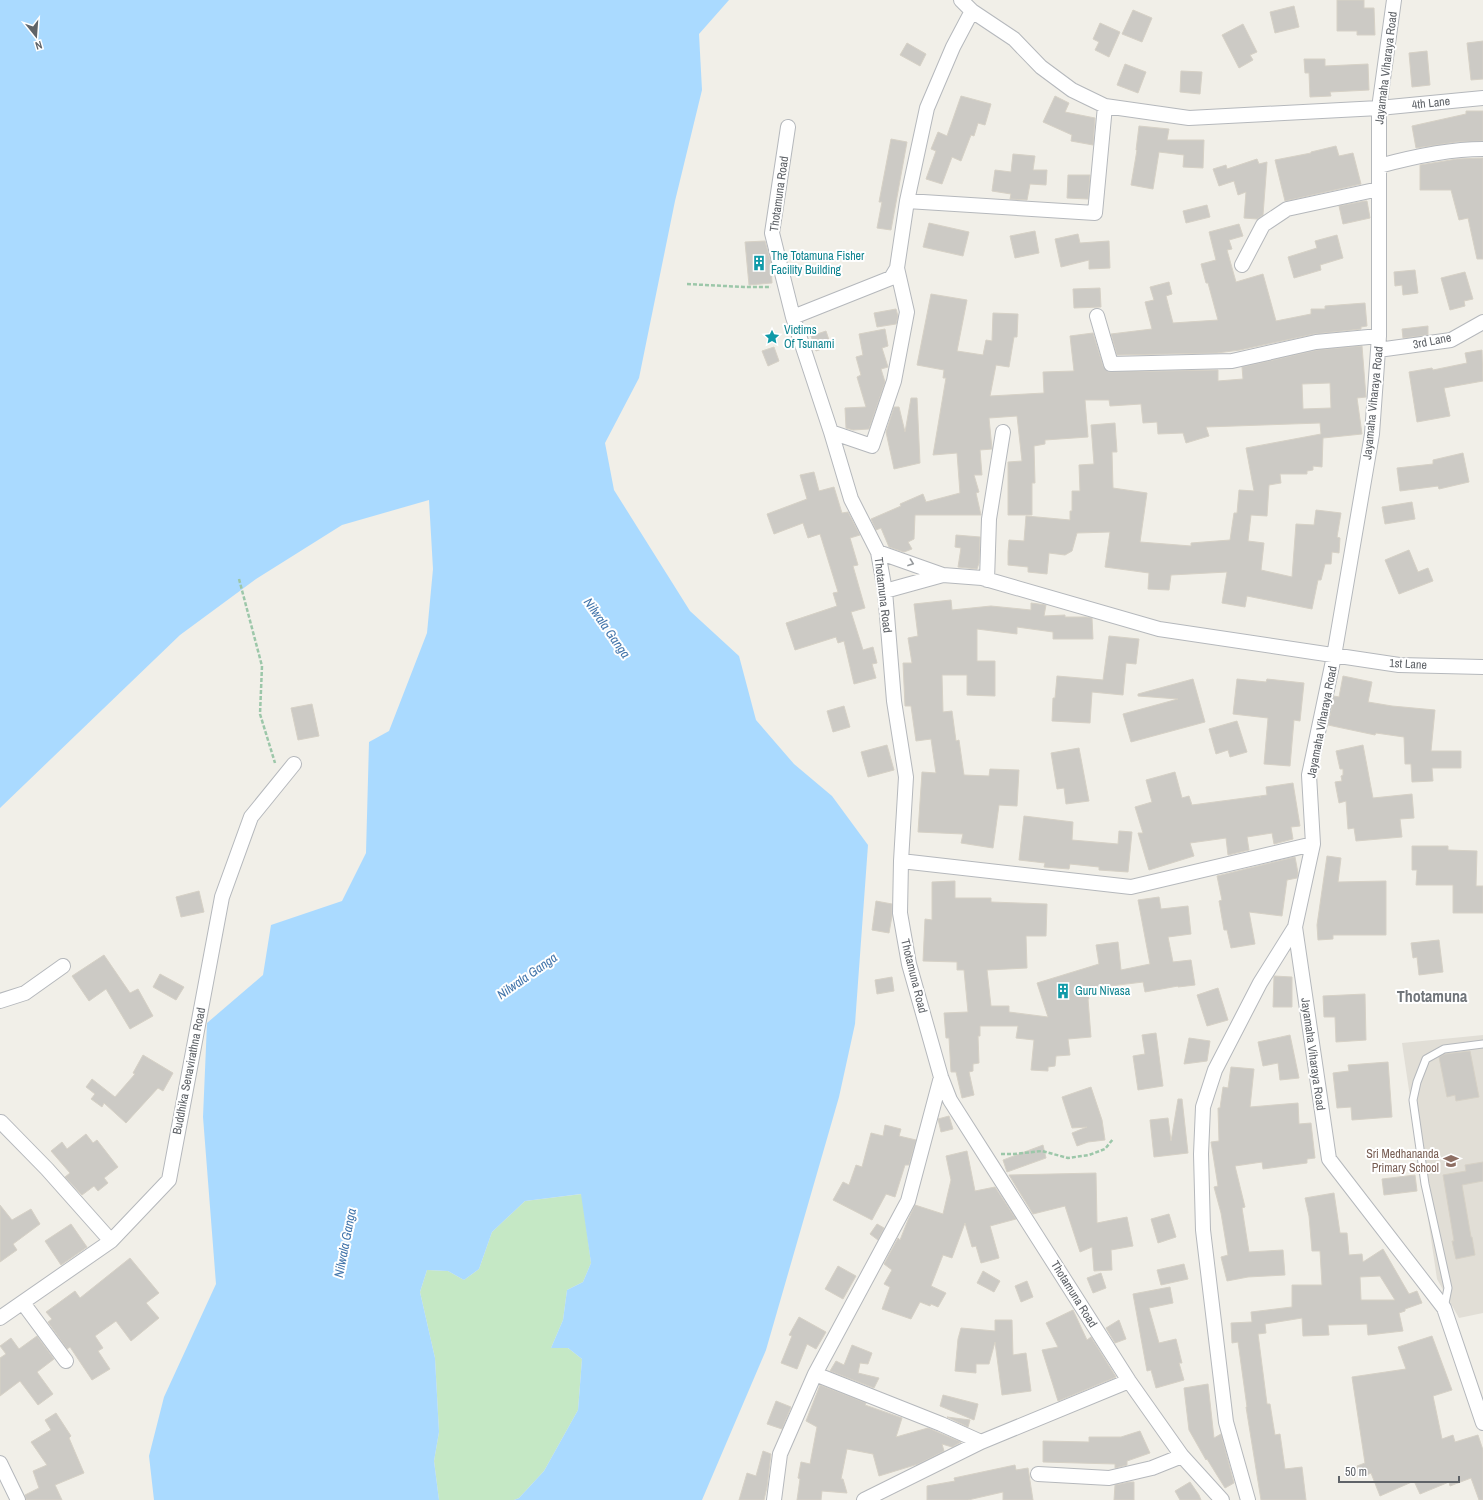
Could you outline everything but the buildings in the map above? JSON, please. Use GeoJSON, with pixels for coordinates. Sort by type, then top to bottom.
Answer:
{"type":"FeatureCollection","features":[{"type":"Feature","properties":{"kind":"street","name":"4th Lane"},"geometry":{"type":"LineString","coordinates":[[961,0],[972,11],[1014,39],[1041,67],[1072,90],[1105,106],[1189,118],[1379,108],[1483,98]]}},
{"type":"Feature","properties":{"kind":"street","name":"Jayamaha Viharaya Road"},"geometry":{"type":"LineString","coordinates":[[1394,0],[1379,108],[1379,336],[1372,434],[1334,656],[1310,775],[1313,844],[1295,926],[1329,1159],[1444,1308],[1483,1423]]}},
{"type":"Feature","properties":{"kind":"street"},"geometry":{"type":"LineString","coordinates":[[831,432],[872,446],[894,381],[907,312],[897,268],[907,201],[927,108],[953,47],[972,11]]}},
{"type":"Feature","properties":{"kind":"street"},"geometry":{"type":"LineString","coordinates":[[907,201],[1095,213],[1105,106]]}},
{"type":"Feature","properties":{"kind":"street","name":"Thotamuna Road"},"geometry":{"type":"LineString","coordinates":[[788,127],[772,233],[793,317],[831,432],[851,499],[878,552],[885,591],[894,701],[906,777],[901,861],[900,913],[909,964],[941,1077],[950,1100],[1129,1380],[1182,1456],[1222,1500]]}},
{"type":"Feature","properties":{"kind":"street"},"geometry":{"type":"LineString","coordinates":[[1379,166],[1414,156],[1470,149],[1483,149]]}},
{"type":"Feature","properties":{"kind":"street"},"geometry":{"type":"LineString","coordinates":[[1242,265],[1262,225],[1286,209],[1379,189]]}},
{"type":"Feature","properties":{"kind":"street"},"geometry":{"type":"LineString","coordinates":[[793,317],[891,278],[897,268]]}},
{"type":"Feature","properties":{"kind":"street"},"geometry":{"type":"LineString","coordinates":[[1097,316],[1111,364],[1232,361],[1316,342],[1379,336]]}},
{"type":"Feature","properties":{"kind":"street","name":"3rd Lane"},"geometry":{"type":"LineString","coordinates":[[1378,350],[1451,340],[1483,322]]}},
{"type":"Feature","properties":{"kind":"street"},"geometry":{"type":"LineString","coordinates":[[987,580],[989,520],[1003,432]]}},
{"type":"Feature","properties":{"kind":"street"},"geometry":{"type":"LineString","coordinates":[[878,552],[943,575]]}},
{"type":"Feature","properties":{"kind":"street"},"geometry":{"type":"LineString","coordinates":[[885,591],[943,575]]}},
{"type":"Feature","properties":{"kind":"street","name":"1st Lane"},"geometry":{"type":"LineString","coordinates":[[943,575],[982,578],[1159,629],[1399,665],[1483,667]]}},
{"type":"Feature","properties":{"kind":"street","name":"Buddhika Senavirathna Road"},"geometry":{"type":"LineString","coordinates":[[0,1318],[111,1241],[169,1180],[222,897],[251,817],[294,764]]}},
{"type":"Feature","properties":{"kind":"street"},"geometry":{"type":"LineString","coordinates":[[901,861],[1131,887],[1313,844]]}},
{"type":"Feature","properties":{"kind":"street"},"geometry":{"type":"LineString","coordinates":[[1248,1500],[1226,1422],[1203,1230],[1201,1154],[1203,1106],[1215,1070],[1260,983],[1295,926]]}},
{"type":"Feature","properties":{"kind":"street"},"geometry":{"type":"LineString","coordinates":[[0,1001],[25,993],[63,966]]}},
{"type":"Feature","properties":{"kind":"street"},"geometry":{"type":"LineString","coordinates":[[774,1500],[780,1454],[815,1374],[908,1201],[941,1077]]}},
{"type":"Feature","properties":{"kind":"street"},"geometry":{"type":"LineString","coordinates":[[1,1122],[47,1169],[111,1241]]}},
{"type":"Feature","properties":{"kind":"street"},"geometry":{"type":"LineString","coordinates":[[23,1303],[66,1361]]}},
{"type":"Feature","properties":{"kind":"street"},"geometry":{"type":"LineString","coordinates":[[815,1374],[941,1424],[981,1442]]}},
{"type":"Feature","properties":{"kind":"street"},"geometry":{"type":"LineString","coordinates":[[864,1500],[981,1442],[1129,1380]]}},
{"type":"Feature","properties":{"kind":"street"},"geometry":{"type":"LineString","coordinates":[[1038,1474],[1109,1478],[1152,1468],[1182,1456]]}},
{"type":"Feature","properties":{"kind":"street"},"geometry":{"type":"LineString","coordinates":[[0,1464],[18,1500]]}},
{"type":"Feature","properties":{"kind":"lane"},"geometry":{"type":"LineString","coordinates":[[1444,1308],[1448,1288],[1425,1184],[1413,1100],[1417,1082],[1426,1059],[1444,1048],[1483,1044]]}},
{"type":"Feature","properties":{"kind":"path"},"geometry":{"type":"LineString","coordinates":[[687,284],[744,287],[785,286]]}},
{"type":"Feature","properties":{"kind":"path"},"geometry":{"type":"LineString","coordinates":[[239,579],[262,666],[260,714],[280,781]]}},
{"type":"Feature","properties":{"kind":"path"},"geometry":{"type":"LineString","coordinates":[[984,1154],[1014,1154],[1042,1151],[1068,1158],[1089,1155],[1105,1149],[1113,1138]]}},
{"type":"Feature","properties":{"kind":"shaded area","name":"Sri Medhananda Primary School"},"geometry":{"type":"Polygon","coordinates":[[[1483,1035],[1483,1313],[1459,1318],[1437,1279],[1402,1043],[1483,1035]]]}},
{"type":"Feature","properties":{"kind":"green space"},"geometry":{"type":"Polygon","coordinates":[[[582,1194],[591,1263],[583,1282],[567,1290],[563,1320],[551,1348],[568,1348],[582,1359],[578,1410],[544,1471],[519,1498],[514,1500],[439,1500],[434,1461],[439,1432],[435,1358],[420,1292],[427,1270],[448,1271],[464,1280],[479,1269],[492,1232],[525,1201],[582,1194]]]}},
{"type":"Feature","properties":{"kind":"water","name":"Nilwala Ganga"},"geometry":{"type":"Polygon","coordinates":[[[0,0],[729,0],[699,34],[702,90],[675,201],[639,378],[605,443],[614,490],[690,611],[739,656],[756,720],[794,764],[832,796],[868,845],[855,1024],[839,1097],[766,1350],[702,1500],[514,1500],[519,1498],[544,1471],[578,1410],[582,1359],[568,1348],[551,1348],[563,1320],[567,1290],[583,1282],[591,1263],[581,1194],[525,1201],[492,1232],[479,1269],[464,1280],[448,1271],[427,1270],[420,1292],[435,1358],[439,1432],[434,1461],[439,1500],[154,1500],[149,1456],[164,1397],[216,1284],[203,1117],[207,1023],[263,975],[271,925],[342,901],[366,853],[369,742],[389,731],[427,633],[433,569],[429,500],[342,525],[256,579],[180,635],[0,808],[0,0]]]}},
{"type":"Feature","properties":{"kind":"place","name":"The Totamuna Fisher Facility Building"},"geometry":{"type":"Point","coordinates":[759,263]}},
{"type":"Feature","properties":{"kind":"place","name":"Victims Of Tsunami"},"geometry":{"type":"Point","coordinates":[772,337]}},
{"type":"Feature","properties":{"kind":"place","name":"Guru Nivasa"},"geometry":{"type":"Point","coordinates":[1063,991]}},
{"type":"Feature","properties":{"kind":"place","name":"Sri Medhananda Primary School"},"geometry":{"type":"Point","coordinates":[1451,1161]}},
{"type":"Feature","properties":{"kind":"district","name":"Thotamuna"},"geometry":{"type":"Point","coordinates":[1432,996]}}]}
